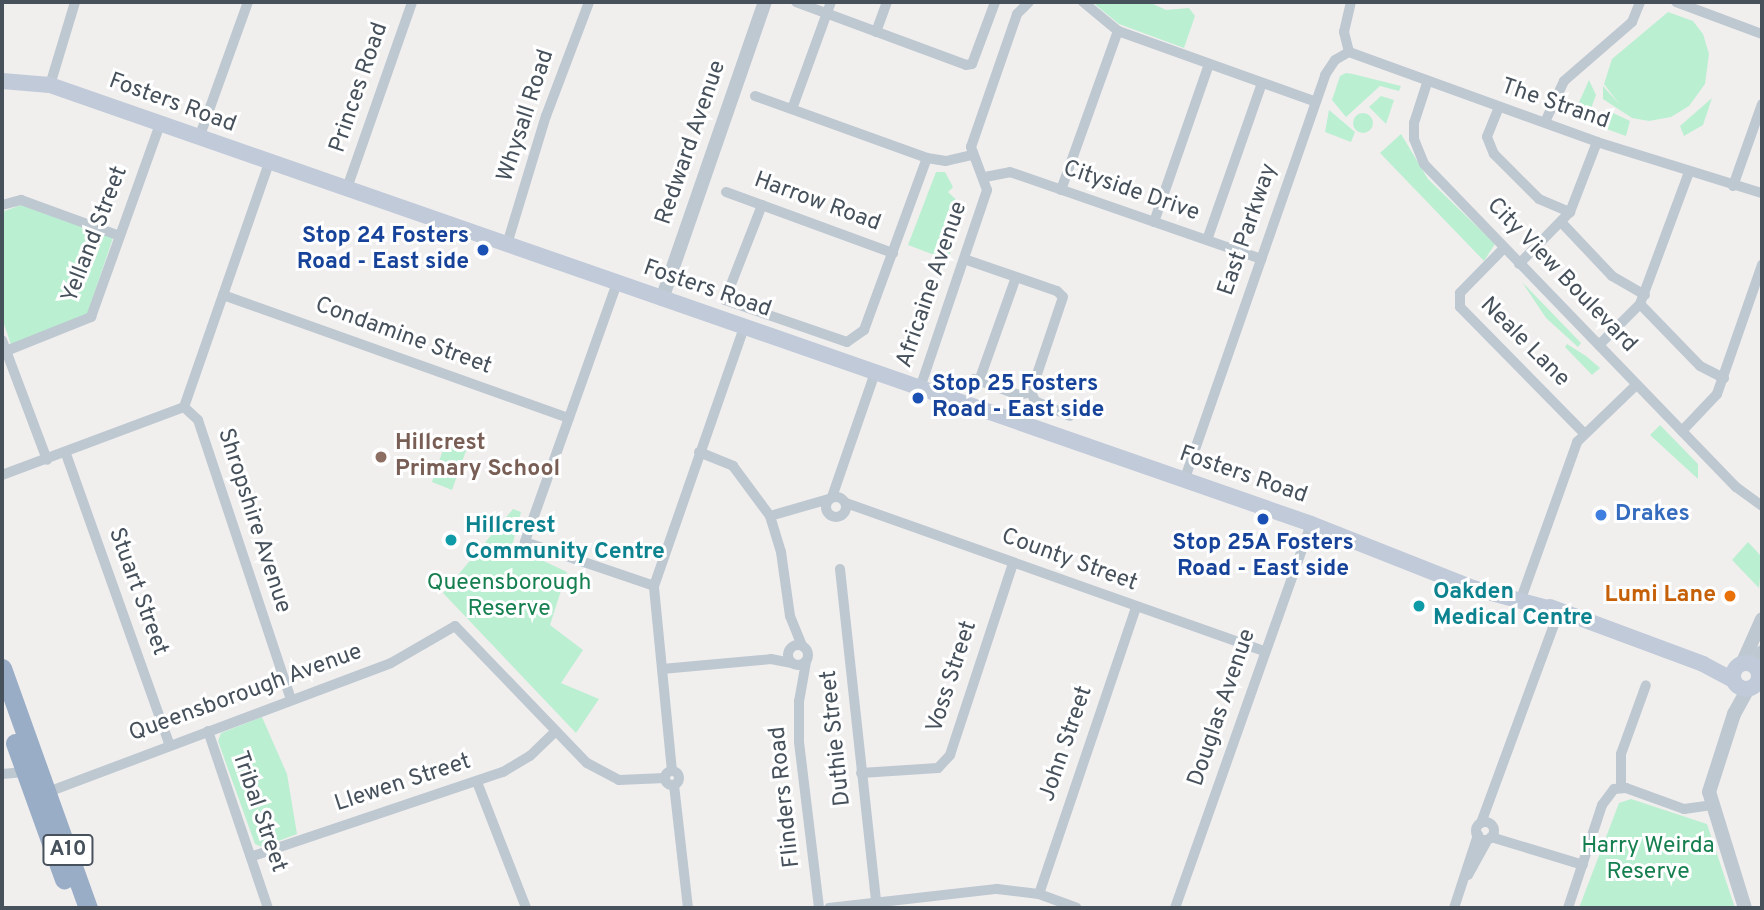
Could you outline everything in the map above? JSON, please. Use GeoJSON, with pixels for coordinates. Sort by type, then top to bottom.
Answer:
{"type":"FeatureCollection","features":[{"type":"Feature","properties":{"kind":"highway","name":"A10"},"geometry":{"type":"LineString","coordinates":[[2,668],[74,908]]}},
{"type":"Feature","properties":{"kind":"highway","name":"A10"},"geometry":{"type":"LineString","coordinates":[[2,706],[32,769]]}},
{"type":"Feature","properties":{"kind":"highway","name":"A10"},"geometry":{"type":"LineString","coordinates":[[41,795],[88,908]]}},
{"type":"Feature","properties":{"kind":"main road","name":"Fosters Road"},"geometry":{"type":"LineString","coordinates":[[2,82],[45,85],[160,124],[1311,524],[1519,603],[1559,611]]}},
{"type":"Feature","properties":{"kind":"main road","name":"Fosters Road"},"geometry":{"type":"LineString","coordinates":[[1394,556],[1522,596],[1703,664],[1749,677]]}},
{"type":"Feature","properties":{"kind":"street"},"geometry":{"type":"LineString","coordinates":[[45,85],[75,2]]}},
{"type":"Feature","properties":{"kind":"street"},"geometry":{"type":"LineString","coordinates":[[199,138],[248,2]]}},
{"type":"Feature","properties":{"kind":"street","name":"Princes Road"},"geometry":{"type":"LineString","coordinates":[[347,188],[412,2]]}},
{"type":"Feature","properties":{"kind":"street","name":"Whysall Road"},"geometry":{"type":"LineString","coordinates":[[507,244],[545,131],[546,116],[589,2]]}},
{"type":"Feature","properties":{"kind":"street","name":"Redward Avenue"},"geometry":{"type":"LineString","coordinates":[[662,299],[765,2]]}},
{"type":"Feature","properties":{"kind":"street"},"geometry":{"type":"LineString","coordinates":[[796,2],[966,65],[972,64],[995,2]]}},
{"type":"Feature","properties":{"kind":"street"},"geometry":{"type":"LineString","coordinates":[[792,109],[831,2]]}},
{"type":"Feature","properties":{"kind":"street"},"geometry":{"type":"LineString","coordinates":[[876,32],[887,2]]}},
{"type":"Feature","properties":{"kind":"street"},"geometry":{"type":"LineString","coordinates":[[755,96],[927,158],[946,161],[971,155],[1017,14],[1029,2]]}},
{"type":"Feature","properties":{"kind":"street"},"geometry":{"type":"LineString","coordinates":[[1083,2],[1118,31],[1316,102]]}},
{"type":"Feature","properties":{"kind":"street"},"geometry":{"type":"LineString","coordinates":[[1349,52],[1345,32],[1352,2]]}},
{"type":"Feature","properties":{"kind":"street"},"geometry":{"type":"LineString","coordinates":[[1545,122],[1564,81],[1632,22],[1640,2]]}},
{"type":"Feature","properties":{"kind":"street"},"geometry":{"type":"LineString","coordinates":[[1676,2],[1762,34]]}},
{"type":"Feature","properties":{"kind":"street"},"geometry":{"type":"LineString","coordinates":[[1061,190],[1118,31]]}},
{"type":"Feature","properties":{"kind":"street","name":"The Strand"},"geometry":{"type":"LineString","coordinates":[[1349,52],[1427,83],[1597,142],[1748,192],[1762,193]]}},
{"type":"Feature","properties":{"kind":"street","name":"East Parkway"},"geometry":{"type":"LineString","coordinates":[[1185,481],[1316,102],[1335,60],[1349,52]]}},
{"type":"Feature","properties":{"kind":"street"},"geometry":{"type":"LineString","coordinates":[[1154,222],[1209,64]]}},
{"type":"Feature","properties":{"kind":"street"},"geometry":{"type":"LineString","coordinates":[[1207,240],[1262,83]]}},
{"type":"Feature","properties":{"kind":"street","name":"City View Boulevard"},"geometry":{"type":"LineString","coordinates":[[1427,83],[1414,123],[1417,152],[1519,264],[1636,385],[1728,478],[1762,506]]}},
{"type":"Feature","properties":{"kind":"street"},"geometry":{"type":"LineString","coordinates":[[1733,187],[1762,104]]}},
{"type":"Feature","properties":{"kind":"street"},"geometry":{"type":"LineString","coordinates":[[1499,107],[1487,137],[1494,154],[1539,199],[1570,212]]}},
{"type":"Feature","properties":{"kind":"street","name":"Yelland Street"},"geometry":{"type":"LineString","coordinates":[[4,346],[91,317],[160,124]]}},
{"type":"Feature","properties":{"kind":"street"},"geometry":{"type":"LineString","coordinates":[[1519,264],[1570,212],[1597,142]]}},
{"type":"Feature","properties":{"kind":"street","name":"Africaine Avenue"},"geometry":{"type":"LineString","coordinates":[[920,388],[985,200],[985,177],[971,155]]}},
{"type":"Feature","properties":{"kind":"street"},"geometry":{"type":"LineString","coordinates":[[762,205],[725,299],[847,342],[864,330],[927,158]]}},
{"type":"Feature","properties":{"kind":"street"},"geometry":{"type":"LineString","coordinates":[[2,474],[66,454],[184,407],[269,163]]}},
{"type":"Feature","properties":{"kind":"street","name":"Cityside Drive"},"geometry":{"type":"LineString","coordinates":[[985,177],[1010,172],[1261,259]]}},
{"type":"Feature","properties":{"kind":"street"},"geometry":{"type":"LineString","coordinates":[[1599,345],[1642,300],[1689,172]]}},
{"type":"Feature","properties":{"kind":"street","name":"Harrow Road"},"geometry":{"type":"LineString","coordinates":[[726,192],[893,253]]}},
{"type":"Feature","properties":{"kind":"street","name":"The Strand"},"geometry":{"type":"LineString","coordinates":[[1748,192],[1762,202]]}},
{"type":"Feature","properties":{"kind":"street"},"geometry":{"type":"LineString","coordinates":[[2,205],[20,200],[120,236]]}},
{"type":"Feature","properties":{"kind":"street"},"geometry":{"type":"LineString","coordinates":[[1561,222],[1612,276],[1642,300],[1700,366],[1724,378]]}},
{"type":"Feature","properties":{"kind":"street","name":"Neale Lane"},"geometry":{"type":"LineString","coordinates":[[1504,248],[1460,293],[1460,307],[1584,433]]}},
{"type":"Feature","properties":{"kind":"street"},"geometry":{"type":"LineString","coordinates":[[964,259],[1063,297],[1031,392],[1035,401],[1070,416]]}},
{"type":"Feature","properties":{"kind":"street"},"geometry":{"type":"LineString","coordinates":[[1682,431],[1711,402],[1724,378],[1762,265]]}},
{"type":"Feature","properties":{"kind":"street"},"geometry":{"type":"LineString","coordinates":[[1016,277],[977,380],[1019,394],[1031,392]]}},
{"type":"Feature","properties":{"kind":"street"},"geometry":{"type":"LineString","coordinates":[[617,283],[525,542],[654,586]]}},
{"type":"Feature","properties":{"kind":"street","name":"Condamine Street"},"geometry":{"type":"LineString","coordinates":[[223,295],[569,418]]}},
{"type":"Feature","properties":{"kind":"street"},"geometry":{"type":"LineString","coordinates":[[688,908],[670,778],[654,586],[744,327]]}},
{"type":"Feature","properties":{"kind":"street"},"geometry":{"type":"LineString","coordinates":[[4,346],[47,460]]}},
{"type":"Feature","properties":{"kind":"street"},"geometry":{"type":"LineString","coordinates":[[814,501],[837,517],[840,481],[875,373]]}},
{"type":"Feature","properties":{"kind":"street"},"geometry":{"type":"LineString","coordinates":[[1522,596],[1573,450],[1584,433],[1636,385]]}},
{"type":"Feature","properties":{"kind":"street","name":"Shropshire Avenue"},"geometry":{"type":"LineString","coordinates":[[184,407],[198,420],[291,700]]}},
{"type":"Feature","properties":{"kind":"street","name":"Flinders Road"},"geometry":{"type":"LineString","coordinates":[[699,453],[733,466],[771,516],[781,552],[801,682],[799,742],[819,908]]}},
{"type":"Feature","properties":{"kind":"street","name":"Stuart Street"},"geometry":{"type":"LineString","coordinates":[[66,454],[169,744]]}},
{"type":"Feature","properties":{"kind":"street","name":"City View Boulevard"},"geometry":{"type":"LineString","coordinates":[[1728,478],[1762,498]]}},
{"type":"Feature","properties":{"kind":"street"},"geometry":{"type":"LineString","coordinates":[[771,516],[814,501],[839,502]]}},
{"type":"Feature","properties":{"kind":"street"},"geometry":{"type":"LineString","coordinates":[[827,512],[839,502]]}},
{"type":"Feature","properties":{"kind":"street","name":"County Street"},"geometry":{"type":"LineString","coordinates":[[839,502],[1265,651]]}},
{"type":"Feature","properties":{"kind":"street","name":"Douglas Avenue"},"geometry":{"type":"LineString","coordinates":[[1177,908],[1311,524]]}},
{"type":"Feature","properties":{"kind":"street","name":"Voss Street"},"geometry":{"type":"LineString","coordinates":[[861,773],[938,768],[950,755],[1013,564]]}},
{"type":"Feature","properties":{"kind":"street","name":"Duthie Street"},"geometry":{"type":"LineString","coordinates":[[840,569],[876,902]]}},
{"type":"Feature","properties":{"kind":"street","name":"John Street"},"geometry":{"type":"LineString","coordinates":[[1039,894],[1136,607]]}},
{"type":"Feature","properties":{"kind":"street"},"geometry":{"type":"LineString","coordinates":[[1454,908],[1464,879],[1487,831],[1493,794],[1559,611]]}},
{"type":"Feature","properties":{"kind":"street"},"geometry":{"type":"LineString","coordinates":[[1749,677],[1762,619]]}},
{"type":"Feature","properties":{"kind":"street","name":"Queensborough Avenue"},"geometry":{"type":"LineString","coordinates":[[41,795],[169,744],[391,663],[455,626],[555,732]]}},
{"type":"Feature","properties":{"kind":"street"},"geometry":{"type":"LineString","coordinates":[[1745,908],[1712,805],[1710,781],[1734,714],[1762,652]]}},
{"type":"Feature","properties":{"kind":"street"},"geometry":{"type":"LineString","coordinates":[[663,669],[795,656]]}},
{"type":"Feature","properties":{"kind":"street"},"geometry":{"type":"LineString","coordinates":[[1621,787],[1621,754],[1646,685]]}},
{"type":"Feature","properties":{"kind":"street","name":"Tribal Street"},"geometry":{"type":"LineString","coordinates":[[208,731],[253,856],[268,908]]}},
{"type":"Feature","properties":{"kind":"street"},"geometry":{"type":"LineString","coordinates":[[555,732],[587,763],[619,780],[670,778]]}},
{"type":"Feature","properties":{"kind":"street","name":"Llewen Street"},"geometry":{"type":"LineString","coordinates":[[253,856],[477,782],[530,755],[555,732]]}},
{"type":"Feature","properties":{"kind":"street"},"geometry":{"type":"LineString","coordinates":[[2,774],[32,769]]}},
{"type":"Feature","properties":{"kind":"street"},"geometry":{"type":"LineString","coordinates":[[477,782],[526,908]]}},
{"type":"Feature","properties":{"kind":"street"},"geometry":{"type":"LineString","coordinates":[[1568,908],[1608,793],[1621,787],[1684,809],[1712,805]]}},
{"type":"Feature","properties":{"kind":"street"},"geometry":{"type":"LineString","coordinates":[[1487,831],[1583,865]]}},
{"type":"Feature","properties":{"kind":"street"},"geometry":{"type":"LineString","coordinates":[[829,908],[996,889],[1039,894],[1077,908]]}},
{"type":"Feature","properties":{"kind":"green space"},"geometry":{"type":"Polygon","coordinates":[[[1092,2],[1149,2],[1166,10],[1189,8],[1195,16],[1184,48],[1119,24],[1092,2]]]}},
{"type":"Feature","properties":{"kind":"green space"},"geometry":{"type":"Polygon","coordinates":[[[1668,12],[1693,21],[1703,34],[1709,54],[1705,84],[1689,106],[1671,117],[1649,121],[1632,118],[1603,99],[1603,86],[1619,104],[1604,84],[1612,59],[1668,12]]]}},
{"type":"Feature","properties":{"kind":"green space"},"geometry":{"type":"Polygon","coordinates":[[[1346,73],[1401,86],[1399,91],[1380,86],[1346,117],[1332,100],[1340,76],[1346,73]]]}},
{"type":"Feature","properties":{"kind":"green space"},"geometry":{"type":"Polygon","coordinates":[[[1589,80],[1596,95],[1589,114],[1576,109],[1589,80]]]}},
{"type":"Feature","properties":{"kind":"green space"},"geometry":{"type":"Polygon","coordinates":[[[1381,96],[1394,100],[1386,124],[1369,107],[1381,96]]]}},
{"type":"Feature","properties":{"kind":"green space"},"geometry":{"type":"Polygon","coordinates":[[[1712,98],[1703,125],[1684,136],[1680,126],[1712,98]]]}},
{"type":"Feature","properties":{"kind":"green space"},"geometry":{"type":"Polygon","coordinates":[[[1329,110],[1355,132],[1351,142],[1325,132],[1329,110]]]}},
{"type":"Feature","properties":{"kind":"green space"},"geometry":{"type":"Polygon","coordinates":[[[1611,112],[1630,121],[1626,136],[1590,123],[1591,119],[1605,124],[1611,112]]]}},
{"type":"Feature","properties":{"kind":"green space"},"geometry":{"type":"Polygon","coordinates":[[[1359,113],[1367,113],[1373,123],[1367,133],[1359,133],[1353,127],[1353,119],[1359,113]]]}},
{"type":"Feature","properties":{"kind":"green space"},"geometry":{"type":"Polygon","coordinates":[[[1401,134],[1428,179],[1495,244],[1484,261],[1380,153],[1401,134]]]}},
{"type":"Feature","properties":{"kind":"green space"},"geometry":{"type":"Polygon","coordinates":[[[936,172],[945,172],[953,187],[948,192],[965,208],[948,260],[908,245],[936,172]]]}},
{"type":"Feature","properties":{"kind":"green space"},"geometry":{"type":"Polygon","coordinates":[[[21,205],[113,238],[87,315],[11,345],[2,318],[2,212],[21,205]]]}},
{"type":"Feature","properties":{"kind":"green space"},"geometry":{"type":"Polygon","coordinates":[[[1522,282],[1581,343],[1578,347],[1546,318],[1522,282]]]}},
{"type":"Feature","properties":{"kind":"green space"},"geometry":{"type":"Polygon","coordinates":[[[1567,344],[1600,368],[1592,375],[1565,347],[1567,344]]]}},
{"type":"Feature","properties":{"kind":"green space"},"geometry":{"type":"Polygon","coordinates":[[[1660,425],[1698,464],[1698,479],[1650,435],[1660,425]]]}},
{"type":"Feature","properties":{"kind":"green space"},"geometry":{"type":"Polygon","coordinates":[[[446,441],[467,448],[452,490],[432,482],[446,441]]]}},
{"type":"Feature","properties":{"kind":"green space","name":"Queensborough Reserve"},"geometry":{"type":"Polygon","coordinates":[[[513,509],[521,512],[512,546],[567,572],[550,625],[583,650],[561,683],[599,699],[576,733],[443,593],[513,509]]]}},
{"type":"Feature","properties":{"kind":"green space"},"geometry":{"type":"Polygon","coordinates":[[[1748,542],[1762,557],[1759,588],[1732,560],[1748,542]]]}},
{"type":"Feature","properties":{"kind":"green space"},"geometry":{"type":"Polygon","coordinates":[[[262,717],[287,774],[297,834],[262,847],[255,844],[218,741],[221,733],[262,717]]]}},
{"type":"Feature","properties":{"kind":"green space","name":"Harry Weirda Reserve"},"geometry":{"type":"Polygon","coordinates":[[[1631,799],[1707,824],[1735,908],[1579,908],[1619,803],[1631,799]]]}},
{"type":"Feature","properties":{"kind":"place","name":"Stop 24 Fosters Road - East side"},"geometry":{"type":"Point","coordinates":[483,250]}},
{"type":"Feature","properties":{"kind":"place","name":"Stop 25 Fosters Road - East side"},"geometry":{"type":"Point","coordinates":[918,398]}},
{"type":"Feature","properties":{"kind":"place","name":"Hillcrest Primary School"},"geometry":{"type":"Point","coordinates":[381,457]}},
{"type":"Feature","properties":{"kind":"place","name":"Drakes"},"geometry":{"type":"Point","coordinates":[1601,515]}},
{"type":"Feature","properties":{"kind":"place","name":"Stop 25A Fosters Road - East side"},"geometry":{"type":"Point","coordinates":[1263,519]}},
{"type":"Feature","properties":{"kind":"place","name":"Hillcrest Community Centre"},"geometry":{"type":"Point","coordinates":[451,540]}},
{"type":"Feature","properties":{"kind":"place","name":"Lumi Lane"},"geometry":{"type":"Point","coordinates":[1730,596]}},
{"type":"Feature","properties":{"kind":"place","name":"Oakden Medical Centre"},"geometry":{"type":"Point","coordinates":[1419,606]}}]}
